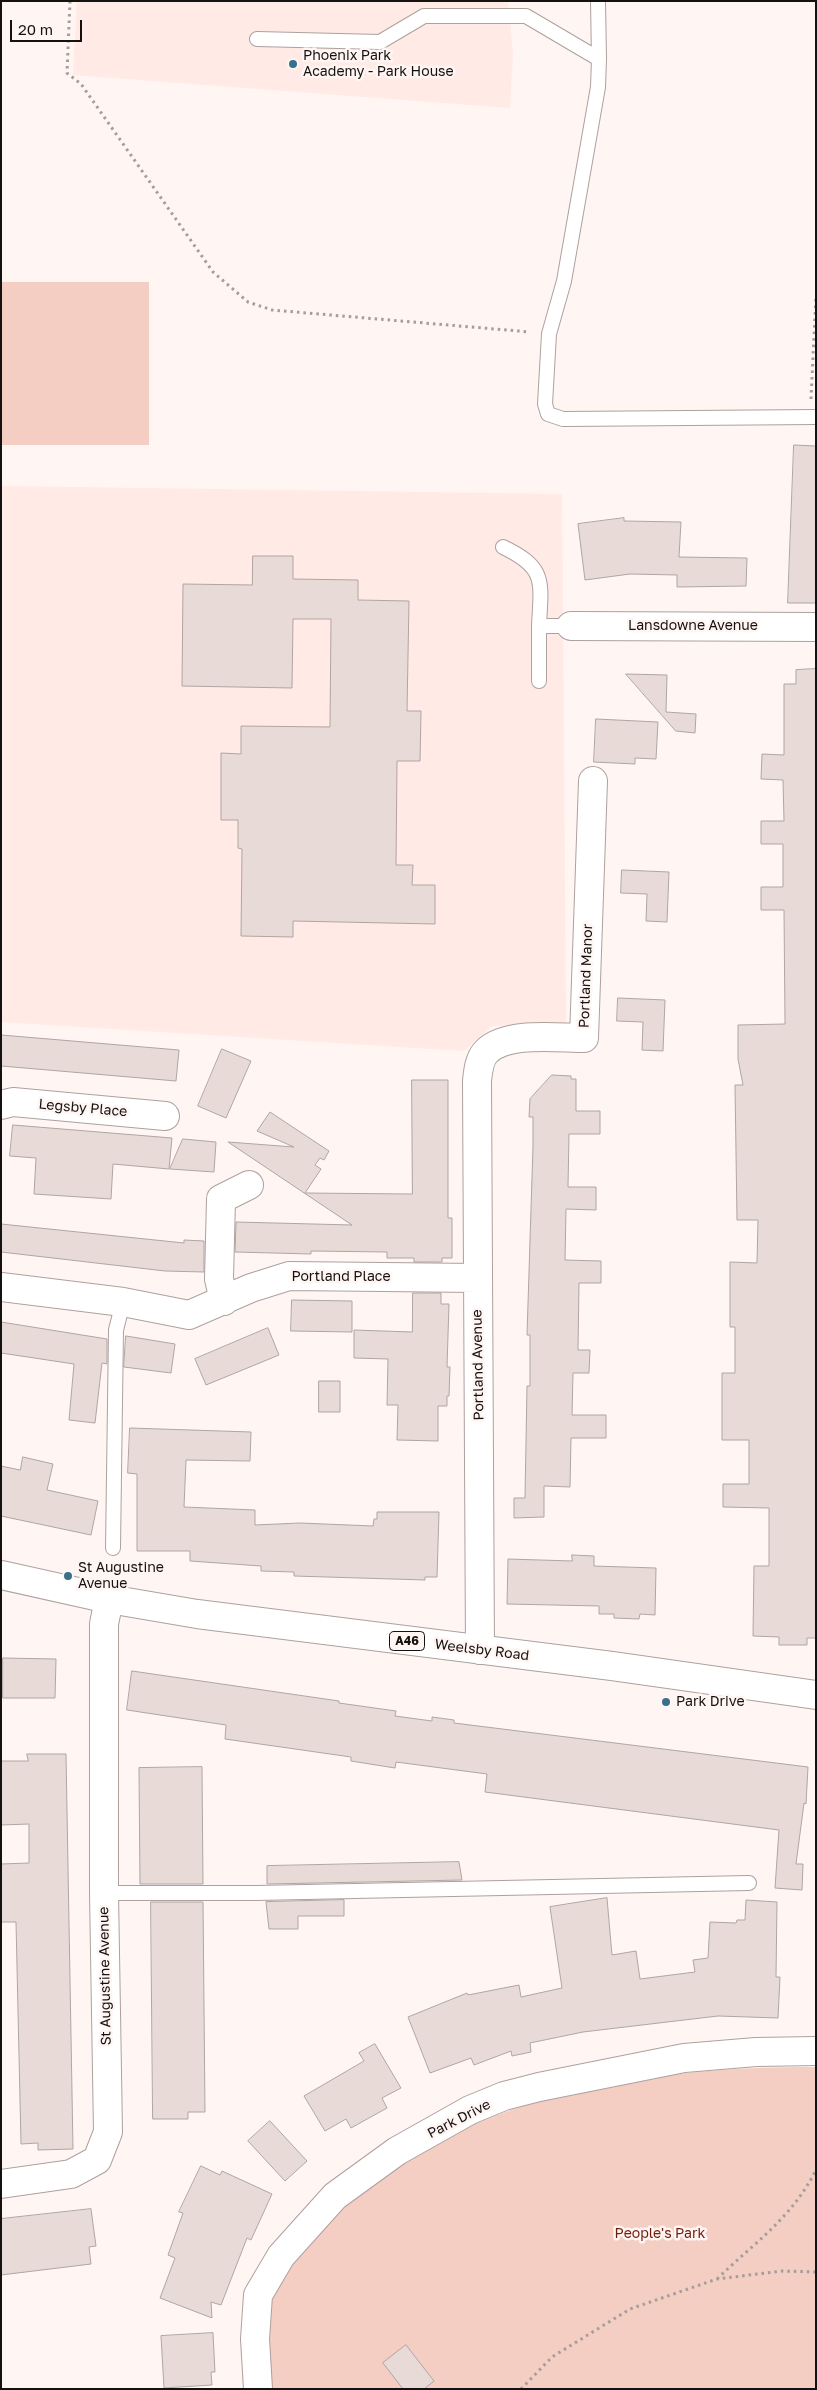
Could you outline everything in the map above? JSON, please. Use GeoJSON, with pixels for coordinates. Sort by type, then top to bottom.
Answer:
{"type":"FeatureCollection","features":[{"type":"Feature","properties":{"kind":"main road","name":"Lansdowne Avenue"},"geometry":{"type":"LineString","coordinates":[[571,626],[816,627]]}},
{"type":"Feature","properties":{"kind":"main road","name":"Portland Manor"},"geometry":{"type":"LineString","coordinates":[[477,1081],[484,1053],[496,1044],[510,1039],[584,1038],[593,781]]}},
{"type":"Feature","properties":{"kind":"main road","name":"Portland Avenue"},"geometry":{"type":"LineString","coordinates":[[477,1081],[480,1650]]}},
{"type":"Feature","properties":{"kind":"main road","name":"Legsby Place"},"geometry":{"type":"LineString","coordinates":[[1,1105],[13,1102],[165,1116]]}},
{"type":"Feature","properties":{"kind":"main road"},"geometry":{"type":"LineString","coordinates":[[224,1301],[219,1279],[221,1199],[249,1185]]}},
{"type":"Feature","properties":{"kind":"main road","name":"Portland Place"},"geometry":{"type":"LineString","coordinates":[[1,1287],[123,1302],[189,1315],[251,1288],[289,1276],[477,1278]]}},
{"type":"Feature","properties":{"kind":"main road","name":"Weelsby Road"},"geometry":{"type":"LineString","coordinates":[[1,1575],[109,1599],[197,1614],[816,1694]]}},
{"type":"Feature","properties":{"kind":"main road","name":"St Augustine Avenue"},"geometry":{"type":"LineString","coordinates":[[1,2184],[70,2174],[97,2160],[108,2132],[104,1894],[104,1624],[109,1599]]}},
{"type":"Feature","properties":{"kind":"main road","name":"Park Drive"},"geometry":{"type":"LineString","coordinates":[[258,2389],[254,2339],[258,2294],[281,2256],[335,2196],[397,2151],[470,2110],[504,2096],[538,2087],[684,2058],[756,2052],[816,2051]]}},
{"type":"Feature","properties":{"kind":"lane"},"geometry":{"type":"LineString","coordinates":[[598,1],[598,87],[564,281],[548,334],[545,404],[548,414],[563,418],[816,417]]}},
{"type":"Feature","properties":{"kind":"lane"},"geometry":{"type":"LineString","coordinates":[[257,39],[380,42],[424,16],[526,16],[599,59]]}},
{"type":"Feature","properties":{"kind":"lane"},"geometry":{"type":"LineString","coordinates":[[503,547],[524,557],[538,572],[541,586],[539,681]]}},
{"type":"Feature","properties":{"kind":"lane"},"geometry":{"type":"LineString","coordinates":[[539,626],[571,626]]}},
{"type":"Feature","properties":{"kind":"lane"},"geometry":{"type":"LineString","coordinates":[[113,1548],[116,1330],[123,1302]]}},
{"type":"Feature","properties":{"kind":"lane"},"geometry":{"type":"LineString","coordinates":[[104,1894],[256,1894],[749,1884]]}},
{"type":"Feature","properties":{"kind":"path"},"geometry":{"type":"LineString","coordinates":[[70,1],[67,73],[81,84],[213,272],[248,302],[272,310],[548,334]]}},
{"type":"Feature","properties":{"kind":"path"},"geometry":{"type":"LineString","coordinates":[[816,295],[810,399],[816,402]]}},
{"type":"Feature","properties":{"kind":"path"},"geometry":{"type":"LineString","coordinates":[[716,2279],[741,2255],[767,2236],[789,2212],[808,2186],[816,2170]]}},
{"type":"Feature","properties":{"kind":"path"},"geometry":{"type":"LineString","coordinates":[[520,2389],[552,2357],[630,2309],[716,2279],[782,2271],[816,2272]]}},
{"type":"Feature","properties":{"kind":"shaded area","name":"Phoenix Park Academy - Park House"},"geometry":{"type":"Polygon","coordinates":[[[77,1],[508,1],[513,53],[510,108],[73,75],[77,1]]]}},
{"type":"Feature","properties":{"kind":"shaded area"},"geometry":{"type":"Polygon","coordinates":[[[1,486],[562,494],[566,1023],[492,1026],[464,1051],[1,1022],[1,486]]]}},
{"type":"Feature","properties":{"kind":"green space"},"geometry":{"type":"Polygon","coordinates":[[[1,282],[149,282],[149,445],[1,445],[1,282]]]}},
{"type":"Feature","properties":{"kind":"green space","name":"People's Park"},"geometry":{"type":"Polygon","coordinates":[[[816,2067],[816,2389],[263,2389],[265,2313],[284,2272],[308,2241],[336,2213],[378,2180],[430,2146],[458,2131],[512,2110],[554,2097],[597,2087],[685,2073],[729,2069],[816,2067]]]}},
{"type":"Feature","properties":{"kind":"building"},"geometry":{"type":"Polygon","coordinates":[[[794,445],[816,446],[816,603],[788,603],[794,445]]]}},
{"type":"Feature","properties":{"kind":"building"},"geometry":{"type":"Polygon","coordinates":[[[624,518],[624,521],[681,522],[679,557],[747,558],[746,586],[677,587],[677,575],[630,574],[585,580],[578,524],[624,518]]]}},
{"type":"Feature","properties":{"kind":"building"},"geometry":{"type":"Polygon","coordinates":[[[253,556],[293,556],[293,579],[358,580],[358,600],[409,601],[407,711],[421,711],[420,761],[397,761],[396,865],[413,865],[412,885],[435,885],[435,924],[293,921],[293,937],[241,936],[242,849],[238,848],[238,820],[221,820],[221,753],[241,754],[241,726],[330,727],[331,619],[293,619],[292,688],[182,686],[183,584],[252,585],[253,556]]]}},
{"type":"Feature","properties":{"kind":"building"},"geometry":{"type":"Polygon","coordinates":[[[816,669],[816,1638],[807,1638],[807,1645],[779,1645],[779,1637],[753,1636],[754,1566],[769,1566],[769,1508],[723,1507],[723,1484],[749,1484],[749,1440],[722,1440],[722,1373],[735,1373],[735,1327],[730,1327],[730,1262],[757,1263],[758,1220],[737,1220],[735,1085],[743,1085],[738,1059],[738,1025],[785,1024],[784,910],[761,910],[761,887],[783,887],[783,844],[761,844],[761,821],[784,821],[783,780],[761,779],[762,754],[784,755],[784,684],[796,684],[796,670],[816,669]]]}},
{"type":"Feature","properties":{"kind":"building"},"geometry":{"type":"Polygon","coordinates":[[[626,674],[667,675],[666,712],[696,714],[695,733],[676,731],[626,674]]]}},
{"type":"Feature","properties":{"kind":"building"},"geometry":{"type":"Polygon","coordinates":[[[596,719],[658,722],[656,759],[635,758],[635,764],[594,762],[596,719]]]}},
{"type":"Feature","properties":{"kind":"building"},"geometry":{"type":"Polygon","coordinates":[[[622,870],[669,872],[667,922],[646,921],[647,894],[621,893],[622,870]]]}},
{"type":"Feature","properties":{"kind":"building"},"geometry":{"type":"Polygon","coordinates":[[[618,998],[665,1000],[663,1051],[642,1050],[643,1022],[617,1021],[618,998]]]}},
{"type":"Feature","properties":{"kind":"building"},"geometry":{"type":"Polygon","coordinates":[[[1,1035],[179,1050],[176,1081],[1,1066],[1,1035]]]}},
{"type":"Feature","properties":{"kind":"building"},"geometry":{"type":"Polygon","coordinates":[[[222,1049],[251,1061],[226,1118],[198,1106],[222,1049]]]}},
{"type":"Feature","properties":{"kind":"building"},"geometry":{"type":"Polygon","coordinates":[[[552,1075],[571,1076],[571,1079],[576,1079],[576,1111],[600,1111],[600,1134],[569,1134],[568,1187],[596,1187],[596,1210],[566,1209],[565,1260],[601,1261],[601,1283],[579,1283],[578,1350],[590,1350],[589,1373],[573,1373],[572,1415],[606,1415],[606,1438],[571,1438],[570,1487],[544,1486],[544,1517],[514,1518],[514,1498],[525,1498],[527,1386],[530,1386],[530,1335],[527,1335],[533,1117],[529,1117],[530,1099],[552,1075]]]}},
{"type":"Feature","properties":{"kind":"building"},"geometry":{"type":"Polygon","coordinates":[[[412,1080],[448,1080],[448,1218],[452,1218],[452,1258],[442,1258],[442,1262],[414,1262],[414,1258],[387,1258],[387,1252],[311,1251],[311,1254],[235,1252],[236,1222],[352,1225],[228,1142],[294,1147],[257,1131],[270,1112],[329,1151],[324,1160],[320,1158],[315,1165],[321,1169],[305,1193],[412,1194],[412,1080]]]}},
{"type":"Feature","properties":{"kind":"building"},"geometry":{"type":"Polygon","coordinates":[[[13,1125],[172,1138],[169,1169],[113,1164],[111,1199],[34,1194],[36,1158],[10,1156],[13,1125]]]}},
{"type":"Feature","properties":{"kind":"building"},"geometry":{"type":"Polygon","coordinates":[[[183,1139],[216,1142],[214,1172],[170,1169],[183,1139]]]}},
{"type":"Feature","properties":{"kind":"building"},"geometry":{"type":"Polygon","coordinates":[[[1,1224],[184,1243],[184,1240],[204,1241],[204,1272],[165,1271],[1,1252],[1,1224]]]}},
{"type":"Feature","properties":{"kind":"building"},"geometry":{"type":"Polygon","coordinates":[[[413,1293],[441,1293],[441,1304],[449,1304],[447,1367],[450,1367],[449,1396],[447,1396],[447,1406],[438,1406],[438,1441],[397,1440],[398,1405],[387,1405],[388,1359],[354,1358],[354,1330],[412,1332],[413,1293]]]}},
{"type":"Feature","properties":{"kind":"building"},"geometry":{"type":"Polygon","coordinates":[[[292,1300],[352,1301],[352,1332],[291,1331],[292,1300]]]}},
{"type":"Feature","properties":{"kind":"building"},"geometry":{"type":"Polygon","coordinates":[[[1,1322],[107,1339],[107,1364],[102,1363],[95,1423],[69,1420],[74,1364],[1,1353],[1,1322]]]}},
{"type":"Feature","properties":{"kind":"building"},"geometry":{"type":"Polygon","coordinates":[[[268,1328],[279,1355],[206,1385],[195,1359],[268,1328]]]}},
{"type":"Feature","properties":{"kind":"building"},"geometry":{"type":"Polygon","coordinates":[[[126,1336],[175,1344],[171,1373],[124,1367],[126,1336]]]}},
{"type":"Feature","properties":{"kind":"building"},"geometry":{"type":"Polygon","coordinates":[[[319,1381],[340,1381],[340,1412],[319,1412],[319,1381]]]}},
{"type":"Feature","properties":{"kind":"building"},"geometry":{"type":"Polygon","coordinates":[[[130,1428],[251,1432],[250,1461],[186,1460],[184,1507],[255,1510],[255,1525],[300,1523],[373,1526],[374,1519],[377,1519],[377,1512],[439,1512],[437,1577],[425,1577],[425,1580],[294,1576],[294,1572],[261,1571],[261,1566],[190,1561],[190,1551],[137,1551],[137,1474],[128,1473],[130,1428]]]}},
{"type":"Feature","properties":{"kind":"building"},"geometry":{"type":"Polygon","coordinates":[[[23,1457],[53,1464],[47,1490],[98,1501],[91,1535],[1,1516],[1,1466],[20,1470],[23,1457]]]}},
{"type":"Feature","properties":{"kind":"building"},"geometry":{"type":"Polygon","coordinates":[[[572,1555],[594,1556],[594,1566],[656,1568],[655,1615],[640,1614],[639,1619],[614,1618],[614,1614],[599,1614],[599,1606],[507,1604],[508,1559],[572,1561],[572,1555]]]}},
{"type":"Feature","properties":{"kind":"building"},"geometry":{"type":"Polygon","coordinates":[[[3,1658],[56,1659],[55,1698],[3,1698],[3,1658]]]}},
{"type":"Feature","properties":{"kind":"building"},"geometry":{"type":"Polygon","coordinates":[[[132,1671],[339,1701],[339,1703],[396,1711],[395,1716],[432,1721],[432,1717],[454,1720],[454,1723],[808,1767],[806,1804],[804,1803],[796,1864],[803,1864],[802,1890],[775,1888],[779,1830],[485,1792],[487,1774],[396,1762],[395,1768],[351,1761],[351,1757],[225,1739],[226,1725],[127,1710],[132,1671]]]}},
{"type":"Feature","properties":{"kind":"building"},"geometry":{"type":"Polygon","coordinates":[[[27,1754],[66,1754],[73,2149],[38,2150],[38,2143],[21,2144],[16,1922],[1,1922],[1,1864],[29,1863],[29,1824],[1,1825],[1,1761],[28,1761],[27,1754]]]}},
{"type":"Feature","properties":{"kind":"building"},"geometry":{"type":"Polygon","coordinates":[[[202,1767],[203,1884],[140,1884],[139,1768],[202,1767]]]}},
{"type":"Feature","properties":{"kind":"building"},"geometry":{"type":"Polygon","coordinates":[[[459,1862],[462,1880],[267,1884],[267,1866],[459,1862]]]}},
{"type":"Feature","properties":{"kind":"building"},"geometry":{"type":"Polygon","coordinates":[[[607,1898],[612,1955],[636,1951],[640,1979],[695,1972],[693,1960],[708,1958],[710,1922],[736,1923],[737,1920],[745,1920],[746,1900],[777,1902],[776,1977],[780,1977],[778,2018],[718,2016],[583,2032],[530,2043],[531,2052],[512,2056],[511,2051],[474,2065],[471,2058],[430,2073],[408,2017],[467,1993],[468,1995],[519,1985],[521,1997],[562,1988],[550,1907],[607,1898]]]}},
{"type":"Feature","properties":{"kind":"building"},"geometry":{"type":"Polygon","coordinates":[[[344,1900],[344,1916],[298,1916],[298,1929],[269,1929],[266,1902],[344,1900]]]}},
{"type":"Feature","properties":{"kind":"building"},"geometry":{"type":"Polygon","coordinates":[[[151,1902],[203,1902],[205,2112],[188,2112],[188,2119],[153,2119],[151,1902]]]}},
{"type":"Feature","properties":{"kind":"building"},"geometry":{"type":"Polygon","coordinates":[[[375,2044],[401,2088],[382,2098],[387,2108],[351,2128],[346,2119],[325,2131],[304,2096],[364,2061],[359,2053],[375,2044]]]}},
{"type":"Feature","properties":{"kind":"building"},"geometry":{"type":"Polygon","coordinates":[[[270,2121],[307,2161],[285,2181],[248,2141],[270,2121]]]}},
{"type":"Feature","properties":{"kind":"building"},"geometry":{"type":"Polygon","coordinates":[[[201,2166],[220,2175],[222,2171],[272,2194],[251,2240],[247,2238],[221,2305],[211,2302],[212,2318],[160,2298],[175,2258],[168,2255],[183,2213],[179,2212],[201,2166]]]}},
{"type":"Feature","properties":{"kind":"building"},"geometry":{"type":"Polygon","coordinates":[[[91,2209],[96,2246],[89,2247],[91,2264],[1,2275],[1,2219],[91,2209]]]}},
{"type":"Feature","properties":{"kind":"building"},"geometry":{"type":"Polygon","coordinates":[[[213,2333],[215,2372],[211,2372],[212,2385],[164,2388],[161,2336],[213,2333]]]}},
{"type":"Feature","properties":{"kind":"building"},"geometry":{"type":"Polygon","coordinates":[[[406,2345],[434,2381],[424,2389],[403,2389],[383,2363],[406,2345]]]}},
{"type":"Feature","properties":{"kind":"place","name":"Phoenix Park Academy - Park House"},"geometry":{"type":"Point","coordinates":[293,64]}},
{"type":"Feature","properties":{"kind":"place","name":"St Augustine Avenue"},"geometry":{"type":"Point","coordinates":[68,1576]}},
{"type":"Feature","properties":{"kind":"place","name":"Park Drive"},"geometry":{"type":"Point","coordinates":[666,1702]}}]}
